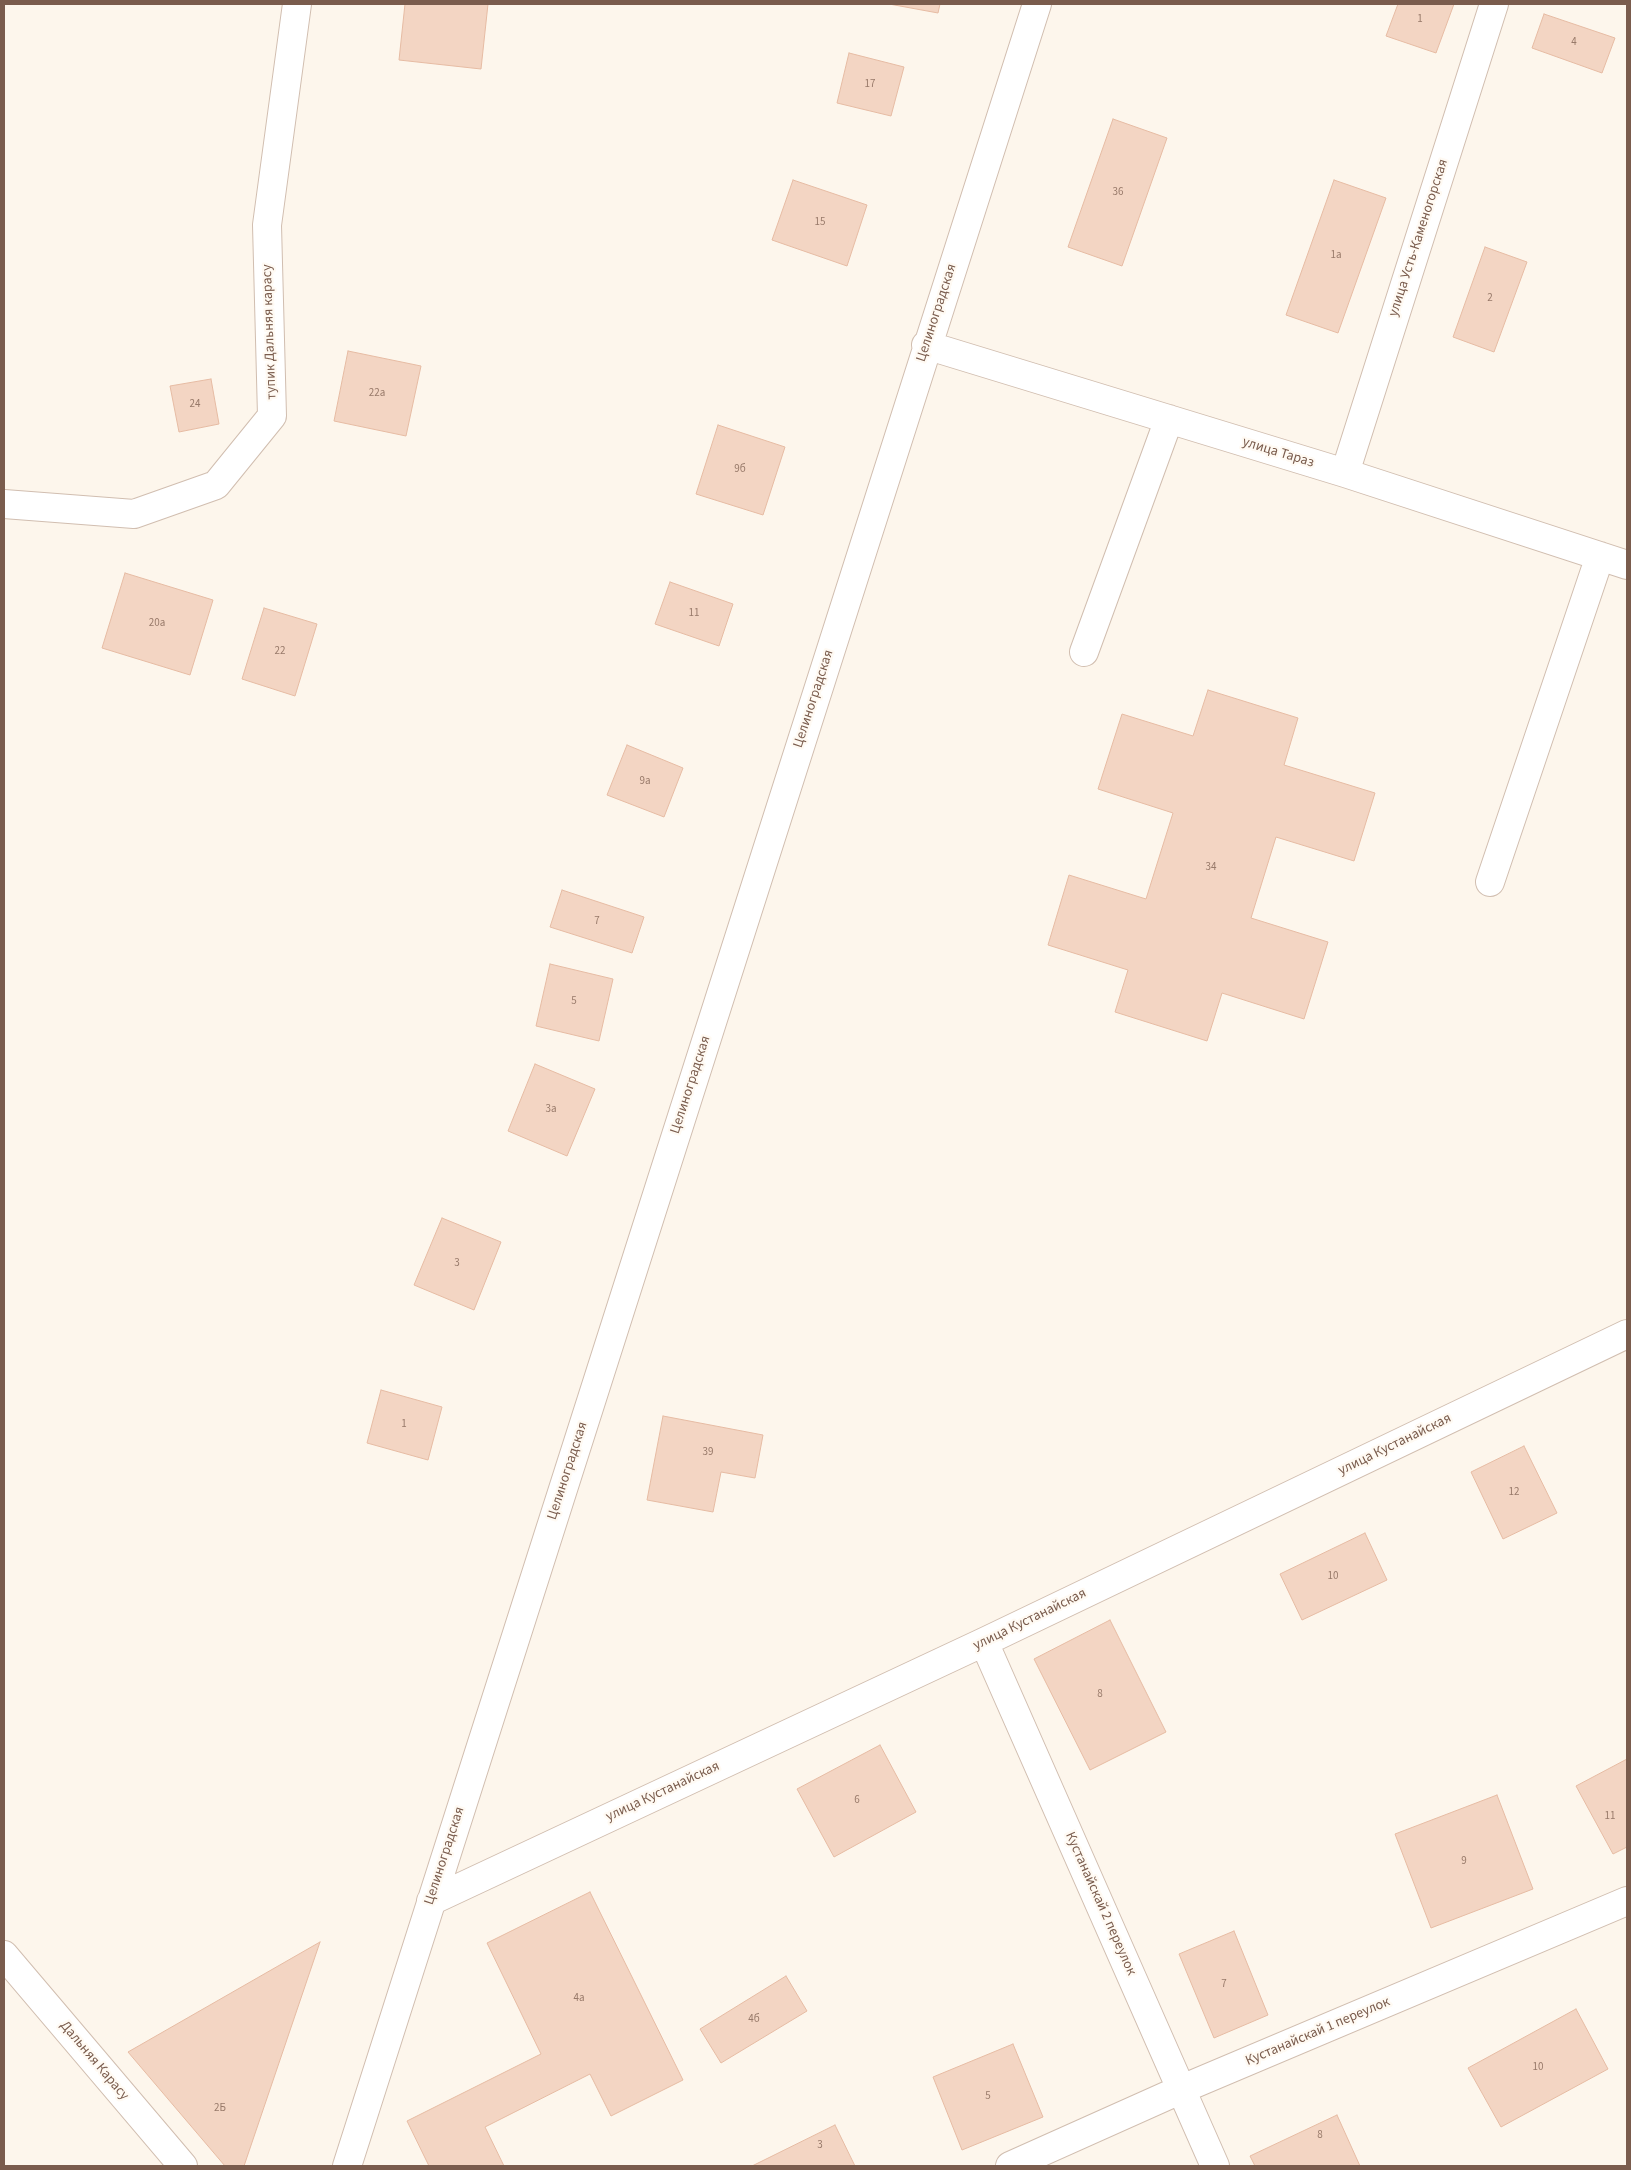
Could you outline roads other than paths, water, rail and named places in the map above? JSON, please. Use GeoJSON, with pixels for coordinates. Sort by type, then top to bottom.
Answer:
{"type":"FeatureCollection","features":[{"type":"Feature","properties":{"kind":"street","name":"тупик Дальняя карасу"},"geometry":{"type":"LineString","coordinates":[[4,504],[134,514],[216,485],[272,416],[267,225],[297,4]]}},
{"type":"Feature","properties":{"kind":"street","name":"Целиноградская"},"geometry":{"type":"LineString","coordinates":[[347,2166],[926,345],[1037,4]]}},
{"type":"Feature","properties":{"kind":"street","name":"улица Усть-Каменогорская"},"geometry":{"type":"LineString","coordinates":[[1345,473],[1494,4]]}},
{"type":"Feature","properties":{"kind":"street","name":"улица Тараз"},"geometry":{"type":"LineString","coordinates":[[926,345],[1345,473],[1627,565]]}},
{"type":"Feature","properties":{"kind":"street"},"geometry":{"type":"LineString","coordinates":[[1084,652],[1168,419]]}},
{"type":"Feature","properties":{"kind":"street"},"geometry":{"type":"LineString","coordinates":[[1490,882],[1600,556]]}},
{"type":"Feature","properties":{"kind":"street","name":"улица Кустанайская"},"geometry":{"type":"LineString","coordinates":[[431,1901],[984,1642],[1627,1334]]}},
{"type":"Feature","properties":{"kind":"street","name":"Кустанайскай 2 переулок"},"geometry":{"type":"LineString","coordinates":[[984,1642],[1215,2166]]}},
{"type":"Feature","properties":{"kind":"street","name":"Кустанайскай 1 переулок"},"geometry":{"type":"LineString","coordinates":[[1010,2166],[1182,2089],[1627,1901]]}},
{"type":"Feature","properties":{"kind":"street","name":"Дальняя Карасу"},"geometry":{"type":"LineString","coordinates":[[4,1955],[184,2166]]}}]}
